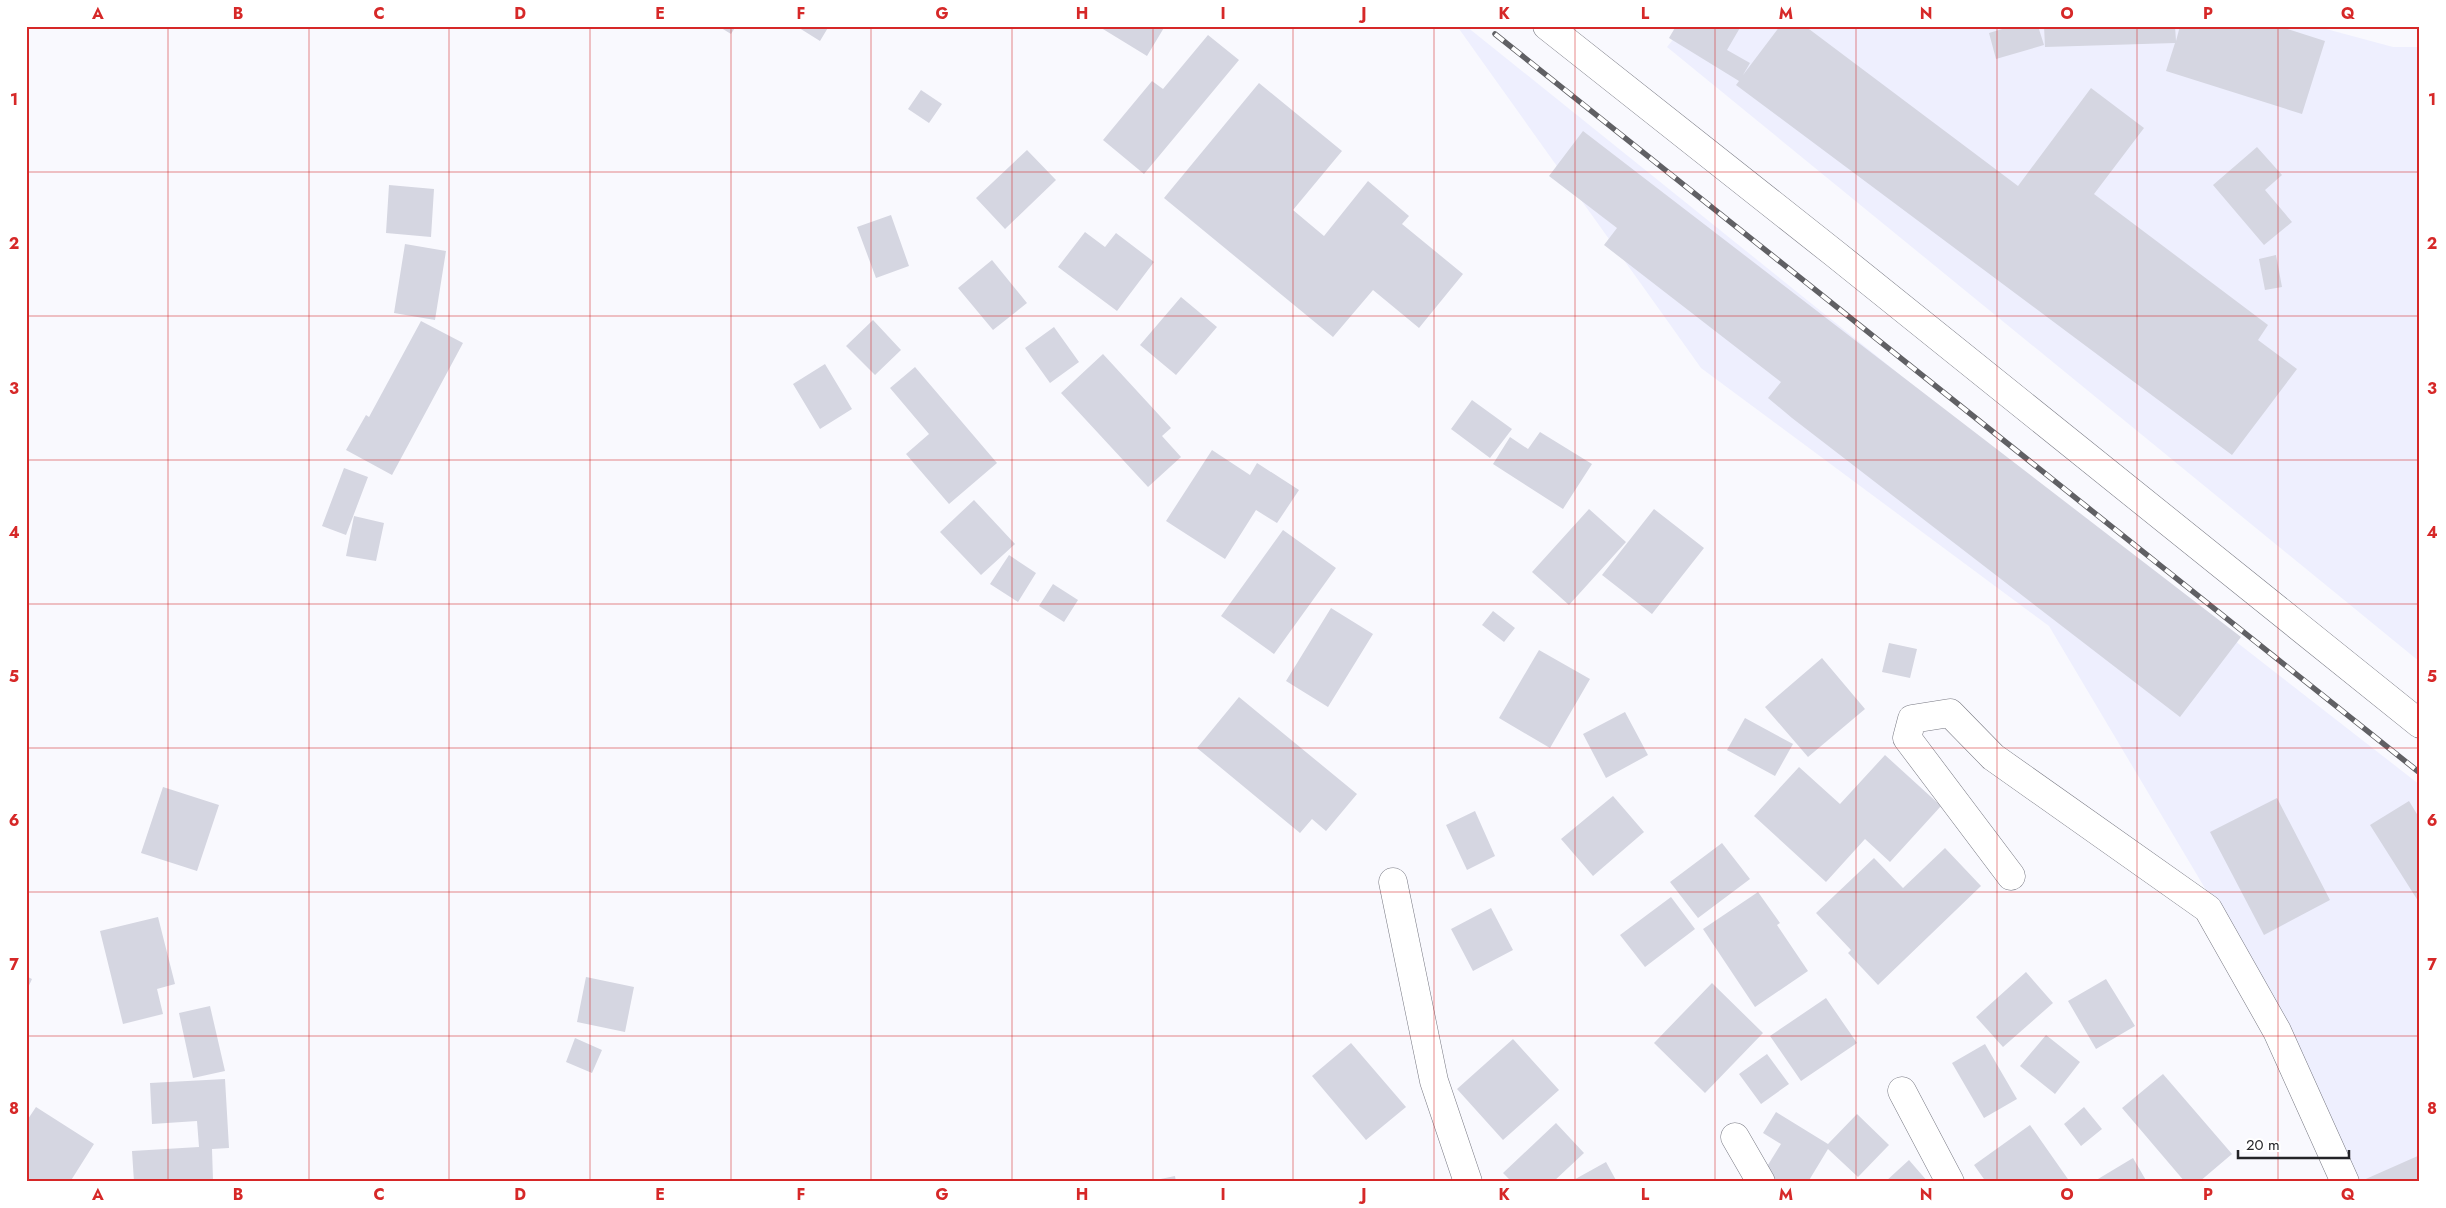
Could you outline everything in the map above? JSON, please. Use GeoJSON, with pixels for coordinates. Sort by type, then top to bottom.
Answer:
{"type":"FeatureCollection","features":[{"type":"Feature","properties":{"kind":"street"},"geometry":{"type":"LineString","coordinates":[[1547,26],[2420,724]]}},
{"type":"Feature","properties":{"kind":"street"},"geometry":{"type":"LineString","coordinates":[[2011,876],[1907,738],[1912,719],[1950,713],[1993,757],[2208,909],[2277,1031],[2344,1182]]}},
{"type":"Feature","properties":{"kind":"street"},"geometry":{"type":"LineString","coordinates":[[1393,882],[1434,1081],[1468,1182]]}},
{"type":"Feature","properties":{"kind":"street"},"geometry":{"type":"LineString","coordinates":[[1902,1091],[1950,1182]]}},
{"type":"Feature","properties":{"kind":"street"},"geometry":{"type":"LineString","coordinates":[[1735,1137],[1761,1182]]}},
{"type":"Feature","properties":{"kind":"shaded area"},"geometry":{"type":"Polygon","coordinates":[[[1457,26],[1466,26],[2122,553],[2420,785],[2420,1182],[2355,1182],[2272,1001],[2049,626],[1701,368],[1457,26]]]}},
{"type":"Feature","properties":{"kind":"shaded area"},"geometry":{"type":"Polygon","coordinates":[[[1684,26],[2315,26],[2393,47],[2420,47],[2420,662],[1667,47],[1684,26]]]}},
{"type":"Feature","properties":{"kind":"building"},"geometry":{"type":"Polygon","coordinates":[[[718,26],[736,26],[731,34],[718,26]]]}},
{"type":"Feature","properties":{"kind":"building"},"geometry":{"type":"Polygon","coordinates":[[[796,26],[829,26],[820,41],[796,26]]]}},
{"type":"Feature","properties":{"kind":"building"},"geometry":{"type":"Polygon","coordinates":[[[1098,26],[1165,26],[1147,56],[1098,26]]]}},
{"type":"Feature","properties":{"kind":"building"},"geometry":{"type":"Polygon","coordinates":[[[1676,26],[1741,26],[1727,50],[1750,63],[1743,75],[1780,26],[1805,26],[2018,186],[2091,88],[2144,128],[2094,194],[2268,325],[2258,340],[2297,369],[2232,455],[1736,85],[1739,81],[1669,38],[1676,26]]]}},
{"type":"Feature","properties":{"kind":"building"},"geometry":{"type":"Polygon","coordinates":[[[2012,26],[2038,26],[2044,45],[1996,59],[1989,33],[2012,26]]]}},
{"type":"Feature","properties":{"kind":"building"},"geometry":{"type":"Polygon","coordinates":[[[2044,26],[2175,26],[2176,41],[2180,26],[2278,26],[2325,41],[2302,114],[2166,71],[2175,43],[2045,47],[2044,26]]]}},
{"type":"Feature","properties":{"kind":"building"},"geometry":{"type":"Polygon","coordinates":[[[1208,35],[1239,60],[1144,174],[1103,140],[1152,81],[1163,89],[1208,35]]]}},
{"type":"Feature","properties":{"kind":"building"},"geometry":{"type":"Polygon","coordinates":[[[1259,83],[1342,151],[1293,210],[1324,236],[1368,181],[1409,216],[1402,224],[1463,274],[1419,328],[1373,290],[1333,337],[1164,198],[1259,83]]]}},
{"type":"Feature","properties":{"kind":"building"},"geometry":{"type":"Polygon","coordinates":[[[921,90],[942,104],[929,123],[908,109],[921,90]]]}},
{"type":"Feature","properties":{"kind":"building"},"geometry":{"type":"Polygon","coordinates":[[[1583,131],[2241,637],[2180,717],[1792,418],[1768,398],[1781,382],[1604,245],[1617,228],[1549,176],[1583,131]]]}},
{"type":"Feature","properties":{"kind":"building"},"geometry":{"type":"Polygon","coordinates":[[[2257,147],[2282,175],[2265,190],[2292,222],[2264,245],[2213,185],[2257,147]]]}},
{"type":"Feature","properties":{"kind":"building"},"geometry":{"type":"Polygon","coordinates":[[[1027,150],[1056,180],[1005,229],[976,198],[1027,150]]]}},
{"type":"Feature","properties":{"kind":"building"},"geometry":{"type":"Polygon","coordinates":[[[389,185],[434,189],[431,237],[386,233],[389,185]]]}},
{"type":"Feature","properties":{"kind":"building"},"geometry":{"type":"Polygon","coordinates":[[[891,215],[909,266],[876,278],[857,227],[891,215]]]}},
{"type":"Feature","properties":{"kind":"building"},"geometry":{"type":"Polygon","coordinates":[[[1085,232],[1105,247],[1116,233],[1154,262],[1117,311],[1058,267],[1085,232]]]}},
{"type":"Feature","properties":{"kind":"building"},"geometry":{"type":"Polygon","coordinates":[[[405,244],[446,251],[435,320],[394,313],[405,244]]]}},
{"type":"Feature","properties":{"kind":"building"},"geometry":{"type":"Polygon","coordinates":[[[2276,255],[2282,287],[2265,290],[2259,259],[2276,255]]]}},
{"type":"Feature","properties":{"kind":"building"},"geometry":{"type":"Polygon","coordinates":[[[992,260],[1027,303],[993,330],[958,288],[992,260]]]}},
{"type":"Feature","properties":{"kind":"building"},"geometry":{"type":"Polygon","coordinates":[[[1181,297],[1217,327],[1176,375],[1140,345],[1181,297]]]}},
{"type":"Feature","properties":{"kind":"building"},"geometry":{"type":"Polygon","coordinates":[[[873,320],[901,350],[875,375],[846,346],[873,320]]]}},
{"type":"Feature","properties":{"kind":"building"},"geometry":{"type":"Polygon","coordinates":[[[421,321],[463,343],[392,475],[346,450],[366,415],[369,417],[421,321]]]}},
{"type":"Feature","properties":{"kind":"building"},"geometry":{"type":"Polygon","coordinates":[[[1054,327],[1079,362],[1050,383],[1025,348],[1054,327]]]}},
{"type":"Feature","properties":{"kind":"building"},"geometry":{"type":"Polygon","coordinates":[[[1103,354],[1171,428],[1162,436],[1181,457],[1148,487],[1061,393],[1103,354]]]}},
{"type":"Feature","properties":{"kind":"building"},"geometry":{"type":"Polygon","coordinates":[[[825,364],[852,409],[820,429],[793,384],[825,364]]]}},
{"type":"Feature","properties":{"kind":"building"},"geometry":{"type":"Polygon","coordinates":[[[915,367],[997,463],[949,504],[906,454],[929,434],[890,388],[915,367]]]}},
{"type":"Feature","properties":{"kind":"building"},"geometry":{"type":"Polygon","coordinates":[[[1472,400],[1512,429],[1490,458],[1451,429],[1472,400]]]}},
{"type":"Feature","properties":{"kind":"building"},"geometry":{"type":"Polygon","coordinates":[[[1540,432],[1592,464],[1563,509],[1493,464],[1510,437],[1528,449],[1540,432]]]}},
{"type":"Feature","properties":{"kind":"building"},"geometry":{"type":"Polygon","coordinates":[[[1212,450],[1250,475],[1257,463],[1299,490],[1277,523],[1256,510],[1225,559],[1166,521],[1212,450]]]}},
{"type":"Feature","properties":{"kind":"building"},"geometry":{"type":"Polygon","coordinates":[[[344,468],[368,477],[346,535],[322,526],[344,468]]]}},
{"type":"Feature","properties":{"kind":"building"},"geometry":{"type":"Polygon","coordinates":[[[974,500],[1015,544],[981,575],[940,532],[974,500]]]}},
{"type":"Feature","properties":{"kind":"building"},"geometry":{"type":"Polygon","coordinates":[[[1589,509],[1626,542],[1569,605],[1532,572],[1589,509]]]}},
{"type":"Feature","properties":{"kind":"building"},"geometry":{"type":"Polygon","coordinates":[[[1654,509],[1704,548],[1652,614],[1602,575],[1654,509]]]}},
{"type":"Feature","properties":{"kind":"building"},"geometry":{"type":"Polygon","coordinates":[[[354,516],[384,523],[376,561],[346,556],[354,516]]]}},
{"type":"Feature","properties":{"kind":"building"},"geometry":{"type":"Polygon","coordinates":[[[1283,530],[1336,568],[1274,654],[1221,616],[1283,530]]]}},
{"type":"Feature","properties":{"kind":"building"},"geometry":{"type":"Polygon","coordinates":[[[1009,555],[1036,573],[1018,602],[990,584],[1009,555]]]}},
{"type":"Feature","properties":{"kind":"building"},"geometry":{"type":"Polygon","coordinates":[[[1053,584],[1078,600],[1064,622],[1039,606],[1053,584]]]}},
{"type":"Feature","properties":{"kind":"building"},"geometry":{"type":"Polygon","coordinates":[[[1331,608],[1373,634],[1328,707],[1286,681],[1331,608]]]}},
{"type":"Feature","properties":{"kind":"building"},"geometry":{"type":"Polygon","coordinates":[[[1493,611],[1515,628],[1504,642],[1482,625],[1493,611]]]}},
{"type":"Feature","properties":{"kind":"building"},"geometry":{"type":"Polygon","coordinates":[[[1889,643],[1917,649],[1910,678],[1882,672],[1889,643]]]}},
{"type":"Feature","properties":{"kind":"building"},"geometry":{"type":"Polygon","coordinates":[[[1539,650],[1590,679],[1550,748],[1499,718],[1539,650]]]}},
{"type":"Feature","properties":{"kind":"building"},"geometry":{"type":"Polygon","coordinates":[[[1822,658],[1865,709],[1808,757],[1765,707],[1822,658]]]}},
{"type":"Feature","properties":{"kind":"building"},"geometry":{"type":"Polygon","coordinates":[[[1239,697],[1357,794],[1326,831],[1312,819],[1300,833],[1197,748],[1239,697]]]}},
{"type":"Feature","properties":{"kind":"building"},"geometry":{"type":"Polygon","coordinates":[[[1625,712],[1648,755],[1606,778],[1583,734],[1625,712]]]}},
{"type":"Feature","properties":{"kind":"building"},"geometry":{"type":"Polygon","coordinates":[[[1745,718],[1793,744],[1775,776],[1727,750],[1745,718]]]}},
{"type":"Feature","properties":{"kind":"building"},"geometry":{"type":"Polygon","coordinates":[[[1885,755],[1941,806],[1890,862],[1865,839],[1826,882],[1754,816],[1799,767],[1840,804],[1885,755]]]}},
{"type":"Feature","properties":{"kind":"building"},"geometry":{"type":"Polygon","coordinates":[[[163,787],[219,805],[197,871],[141,853],[163,787]]]}},
{"type":"Feature","properties":{"kind":"building"},"geometry":{"type":"Polygon","coordinates":[[[1613,796],[1644,832],[1593,876],[1561,839],[1613,796]]]}},
{"type":"Feature","properties":{"kind":"building"},"geometry":{"type":"Polygon","coordinates":[[[2277,798],[2330,900],[2264,935],[2210,832],[2277,798]]]}},
{"type":"Feature","properties":{"kind":"building"},"geometry":{"type":"Polygon","coordinates":[[[2409,801],[2420,819],[2420,904],[2370,825],[2409,801]]]}},
{"type":"Feature","properties":{"kind":"building"},"geometry":{"type":"Polygon","coordinates":[[[1475,811],[1495,856],[1467,870],[1446,825],[1475,811]]]}},
{"type":"Feature","properties":{"kind":"building"},"geometry":{"type":"Polygon","coordinates":[[[1722,843],[1750,879],[1698,918],[1670,882],[1722,843]]]}},
{"type":"Feature","properties":{"kind":"building"},"geometry":{"type":"Polygon","coordinates":[[[1945,848],[1981,886],[1878,985],[1848,953],[1851,950],[1816,913],[1874,858],[1903,888],[1945,848]]]}},
{"type":"Feature","properties":{"kind":"building"},"geometry":{"type":"Polygon","coordinates":[[[1758,892],[1780,923],[1777,925],[1808,971],[1755,1007],[1703,929],[1758,892]]]}},
{"type":"Feature","properties":{"kind":"building"},"geometry":{"type":"Polygon","coordinates":[[[1671,897],[1695,929],[1645,967],[1620,935],[1671,897]]]}},
{"type":"Feature","properties":{"kind":"building"},"geometry":{"type":"Polygon","coordinates":[[[1491,908],[1513,950],[1473,971],[1451,929],[1491,908]]]}},
{"type":"Feature","properties":{"kind":"building"},"geometry":{"type":"Polygon","coordinates":[[[158,917],[175,984],[157,989],[163,1014],[123,1024],[100,931],[158,917]]]}},
{"type":"Feature","properties":{"kind":"building"},"geometry":{"type":"Polygon","coordinates":[[[2026,972],[2053,1003],[2003,1047],[1976,1017],[2026,972]]]}},
{"type":"Feature","properties":{"kind":"building"},"geometry":{"type":"Polygon","coordinates":[[[26,976],[32,979],[26,992],[26,976]]]}},
{"type":"Feature","properties":{"kind":"building"},"geometry":{"type":"Polygon","coordinates":[[[586,977],[634,987],[625,1032],[577,1022],[586,977]]]}},
{"type":"Feature","properties":{"kind":"building"},"geometry":{"type":"Polygon","coordinates":[[[2106,979],[2135,1026],[2096,1049],[2068,1001],[2106,979]]]}},
{"type":"Feature","properties":{"kind":"building"},"geometry":{"type":"Polygon","coordinates":[[[1712,983],[1763,1033],[1705,1093],[1654,1043],[1712,983]]]}},
{"type":"Feature","properties":{"kind":"building"},"geometry":{"type":"Polygon","coordinates":[[[1826,998],[1857,1043],[1801,1081],[1770,1036],[1826,998]]]}},
{"type":"Feature","properties":{"kind":"building"},"geometry":{"type":"Polygon","coordinates":[[[210,1006],[225,1071],[193,1078],[179,1013],[210,1006]]]}},
{"type":"Feature","properties":{"kind":"building"},"geometry":{"type":"Polygon","coordinates":[[[2046,1035],[2080,1062],[2055,1094],[2020,1066],[2046,1035]]]}},
{"type":"Feature","properties":{"kind":"building"},"geometry":{"type":"Polygon","coordinates":[[[575,1038],[602,1050],[592,1073],[566,1062],[575,1038]]]}},
{"type":"Feature","properties":{"kind":"building"},"geometry":{"type":"Polygon","coordinates":[[[1513,1039],[1559,1090],[1503,1140],[1457,1089],[1513,1039]]]}},
{"type":"Feature","properties":{"kind":"building"},"geometry":{"type":"Polygon","coordinates":[[[1351,1043],[1406,1107],[1366,1140],[1312,1076],[1351,1043]]]}},
{"type":"Feature","properties":{"kind":"building"},"geometry":{"type":"Polygon","coordinates":[[[1985,1044],[2017,1099],[1984,1118],[1952,1063],[1985,1044]]]}},
{"type":"Feature","properties":{"kind":"building"},"geometry":{"type":"Polygon","coordinates":[[[1767,1054],[1789,1084],[1761,1104],[1739,1074],[1767,1054]]]}},
{"type":"Feature","properties":{"kind":"building"},"geometry":{"type":"Polygon","coordinates":[[[2163,1074],[2232,1154],[2199,1182],[2185,1182],[2122,1108],[2163,1074]]]}},
{"type":"Feature","properties":{"kind":"building"},"geometry":{"type":"Polygon","coordinates":[[[225,1079],[229,1148],[212,1149],[213,1180],[134,1182],[132,1151],[199,1147],[197,1121],[152,1124],[150,1083],[225,1079]]]}},
{"type":"Feature","properties":{"kind":"building"},"geometry":{"type":"Polygon","coordinates":[[[36,1107],[94,1144],[70,1182],[26,1182],[26,1122],[36,1107]]]}},
{"type":"Feature","properties":{"kind":"building"},"geometry":{"type":"Polygon","coordinates":[[[2084,1107],[2102,1129],[2081,1146],[2064,1124],[2084,1107]]]}},
{"type":"Feature","properties":{"kind":"building"},"geometry":{"type":"Polygon","coordinates":[[[1776,1112],[1828,1144],[1857,1114],[1889,1145],[1858,1177],[1828,1149],[1808,1182],[1777,1182],[1763,1173],[1781,1144],[1763,1133],[1776,1112]]]}},
{"type":"Feature","properties":{"kind":"building"},"geometry":{"type":"Polygon","coordinates":[[[1556,1123],[1584,1153],[1553,1182],[1512,1182],[1503,1173],[1556,1123]]]}},
{"type":"Feature","properties":{"kind":"building"},"geometry":{"type":"Polygon","coordinates":[[[2030,1125],[2070,1182],[1986,1182],[1974,1165],[2030,1125]]]}},
{"type":"Feature","properties":{"kind":"building"},"geometry":{"type":"Polygon","coordinates":[[[2420,1155],[2420,1182],[2359,1182],[2420,1155]]]}},
{"type":"Feature","properties":{"kind":"building"},"geometry":{"type":"Polygon","coordinates":[[[2133,1158],[2147,1182],[2093,1182],[2133,1158]]]}},
{"type":"Feature","properties":{"kind":"building"},"geometry":{"type":"Polygon","coordinates":[[[1909,1160],[1928,1182],[1885,1182],[1909,1160]]]}},
{"type":"Feature","properties":{"kind":"building"},"geometry":{"type":"Polygon","coordinates":[[[1606,1162],[1617,1182],[1570,1182],[1606,1162]]]}},
{"type":"Feature","properties":{"kind":"building"},"geometry":{"type":"Polygon","coordinates":[[[1175,1176],[1176,1182],[1151,1182],[1151,1181],[1175,1176]]]}},
{"type":"Feature","properties":{"kind":"railway"},"geometry":{"type":"LineString","coordinates":[[1495,34],[2420,773]]}}]}
